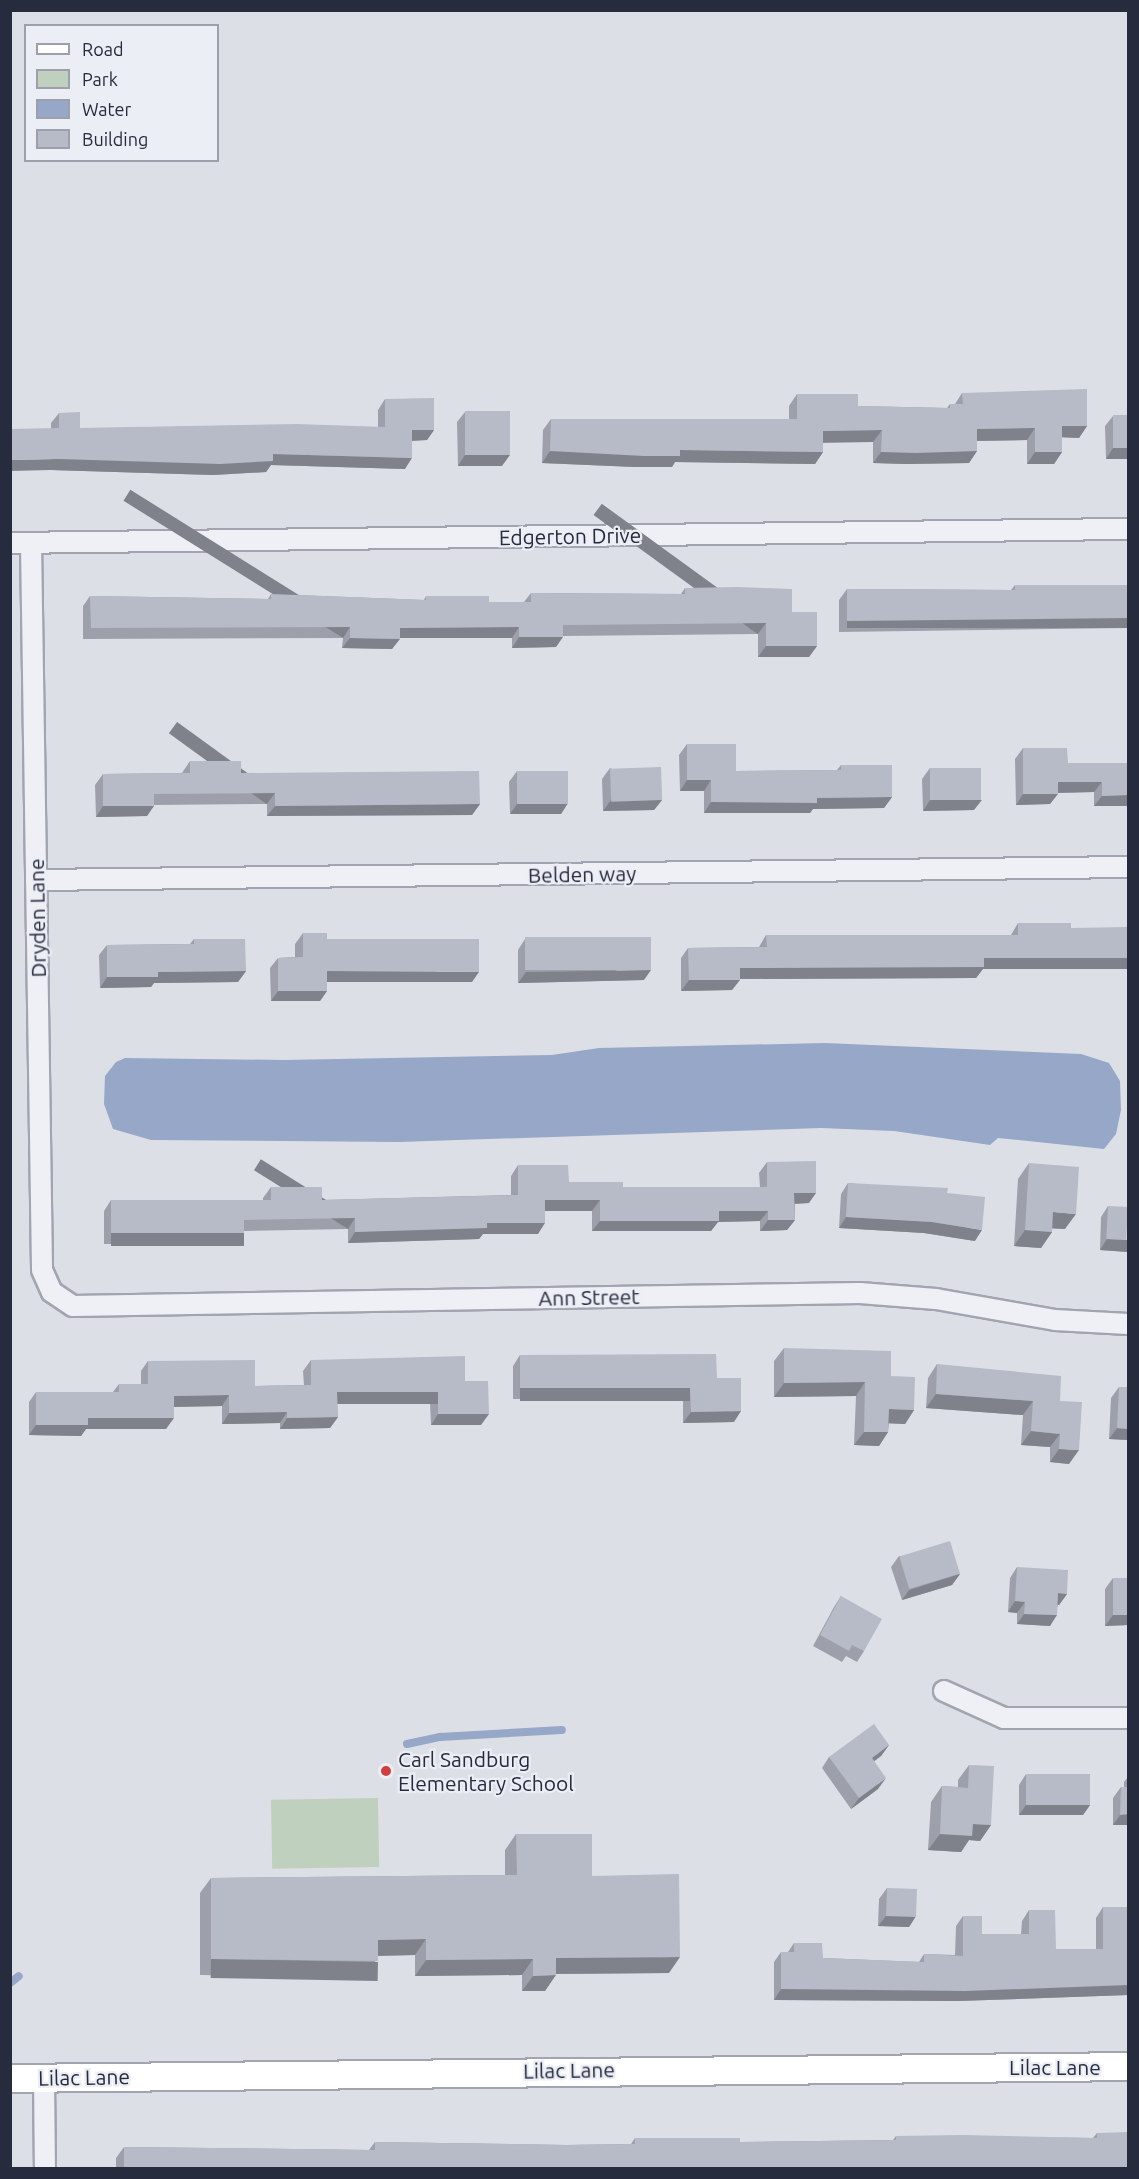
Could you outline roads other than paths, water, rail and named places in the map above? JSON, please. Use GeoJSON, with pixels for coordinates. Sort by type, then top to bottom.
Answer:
{"type":"FeatureCollection","features":[{"type":"Feature","properties":{"kind":"street","name":"Edgerton Drive"},"geometry":{"type":"LineString","coordinates":[[10,543],[1128,529]]}},
{"type":"Feature","properties":{"kind":"street","name":"Dryden Lane"},"geometry":{"type":"LineString","coordinates":[[31,543],[42,1270],[52,1292]]}},
{"type":"Feature","properties":{"kind":"street","name":"Belden way"},"geometry":{"type":"LineString","coordinates":[[36,880],[1128,867]]}},
{"type":"Feature","properties":{"kind":"street","name":"Ann Street"},"geometry":{"type":"LineString","coordinates":[[52,1292],[74,1306],[860,1293],[936,1299],[1055,1320],[1128,1324]]}},
{"type":"Feature","properties":{"kind":"street"},"geometry":{"type":"LineString","coordinates":[[944,1691],[1004,1718],[1128,1718]]}},
{"type":"Feature","properties":{"kind":"street","name":"Lilac Lane"},"geometry":{"type":"LineString","coordinates":[[10,2078],[1128,2066]]}},
{"type":"Feature","properties":{"kind":"street"},"geometry":{"type":"LineString","coordinates":[[44,2078],[45,2169]]}},
{"type":"Feature","properties":{"kind":"water"},"geometry":{"type":"Polygon","coordinates":[[[825,1043],[1081,1054],[1109,1063],[1120,1081],[1121,1110],[1116,1134],[1104,1149],[998,1138],[990,1145],[894,1131],[821,1128],[399,1142],[151,1140],[113,1129],[104,1104],[105,1076],[116,1062],[125,1058],[284,1060],[552,1055],[599,1048],[825,1043]]]}},
{"type":"Feature","properties":{"kind":"waterway"},"geometry":{"type":"LineString","coordinates":[[407,1744],[440,1737],[562,1730]]}},
{"type":"Feature","properties":{"kind":"waterway"},"geometry":{"type":"LineString","coordinates":[[10,1983],[19,1976]]}},
{"type":"Feature","properties":{"kind":"place","name":"Carl Sandburg Elementary School"},"geometry":{"type":"Point","coordinates":[386,1771]}}]}
